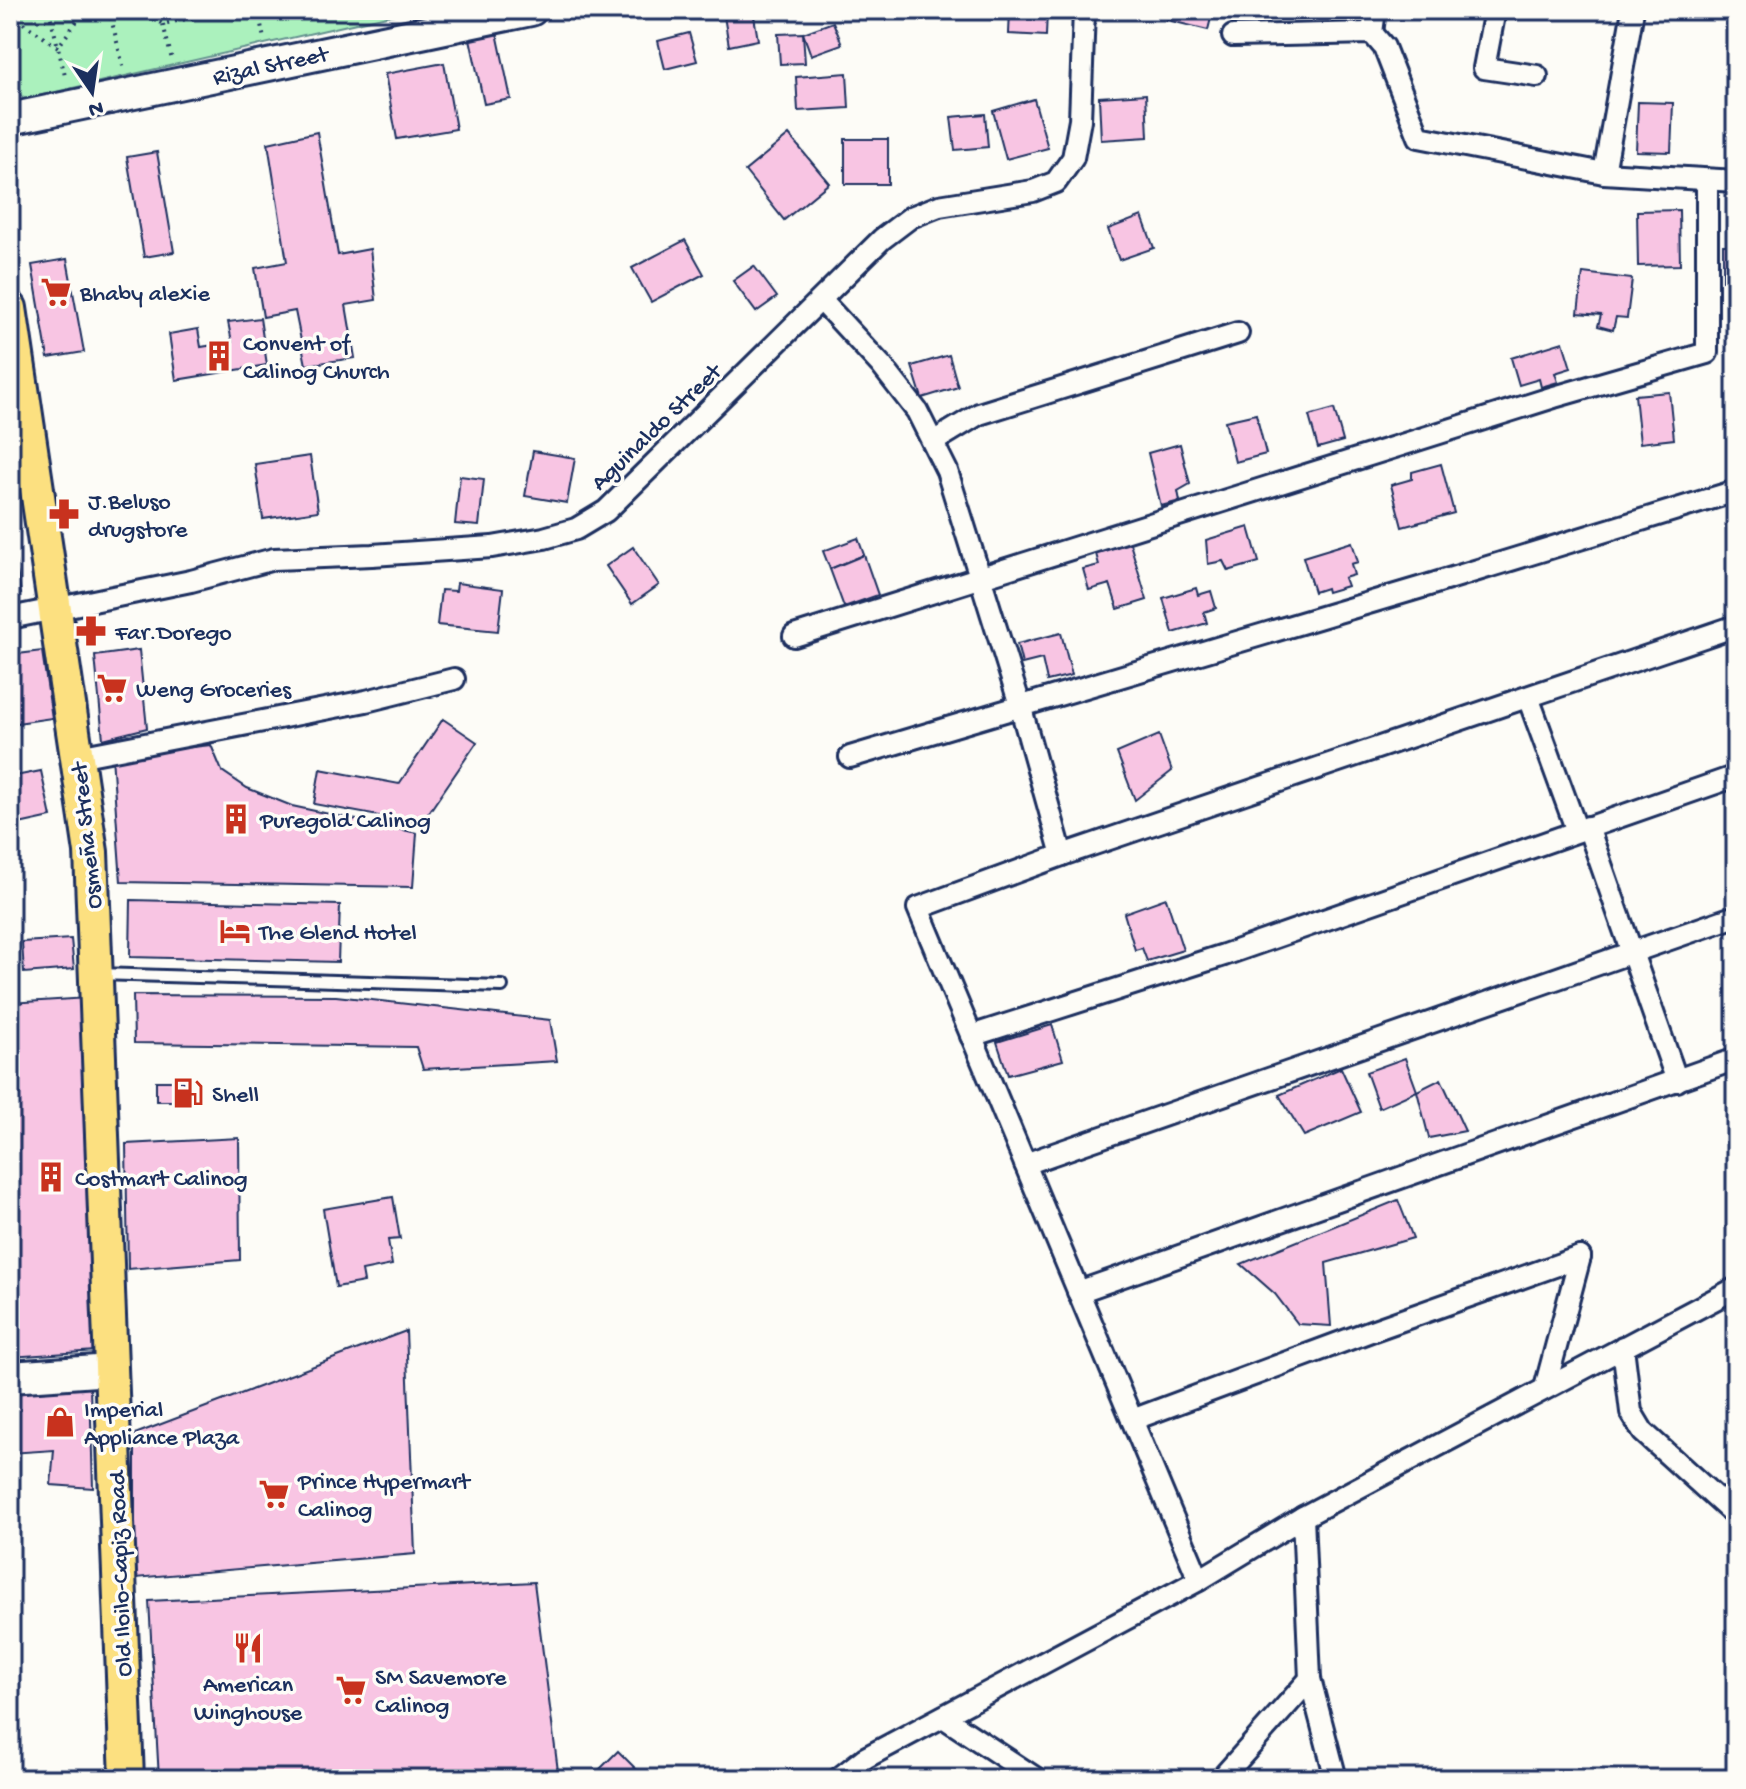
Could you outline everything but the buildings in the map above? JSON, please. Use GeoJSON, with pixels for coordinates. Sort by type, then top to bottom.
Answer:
{"type":"FeatureCollection","features":[{"type":"Feature","properties":{"kind":"main road","name":"Osmeña Street"},"geometry":{"type":"LineString","coordinates":[[10,308],[57,607],[91,852],[111,1370]]}},
{"type":"Feature","properties":{"kind":"main road","name":"Old Iloilo-Capiz Road"},"geometry":{"type":"LineString","coordinates":[[111,1370],[127,1779]]}},
{"type":"Feature","properties":{"kind":"street","name":"Rizal Street"},"geometry":{"type":"LineString","coordinates":[[10,119],[531,10]]}},
{"type":"Feature","properties":{"kind":"street","name":"Aguinaldo Street"},"geometry":{"type":"LineString","coordinates":[[10,618],[191,581],[274,559],[492,547],[576,529],[606,511],[882,239],[911,217],[939,206],[1033,191],[1056,182],[1073,158],[1080,120],[1084,10]]}},
{"type":"Feature","properties":{"kind":"street"},"geometry":{"type":"LineString","coordinates":[[1375,10],[1372,33],[1384,47],[1419,137],[1604,173],[1736,181]]}},
{"type":"Feature","properties":{"kind":"street"},"geometry":{"type":"LineString","coordinates":[[1495,10],[1484,68],[1537,76]]}},
{"type":"Feature","properties":{"kind":"street"},"geometry":{"type":"LineString","coordinates":[[1604,173],[1633,10]]}},
{"type":"Feature","properties":{"kind":"street"},"geometry":{"type":"LineString","coordinates":[[1233,36],[1372,33]]}},
{"type":"Feature","properties":{"kind":"street"},"geometry":{"type":"LineString","coordinates":[[794,636],[1554,397],[1707,353],[1707,181]]}},
{"type":"Feature","properties":{"kind":"street"},"geometry":{"type":"LineString","coordinates":[[821,300],[882,366],[917,411],[947,471],[1020,705],[1062,855]]}},
{"type":"Feature","properties":{"kind":"street"},"geometry":{"type":"LineString","coordinates":[[933,442],[979,414],[1238,333]]}},
{"type":"Feature","properties":{"kind":"street"},"geometry":{"type":"LineString","coordinates":[[850,757],[1736,491]]}},
{"type":"Feature","properties":{"kind":"street"},"geometry":{"type":"LineString","coordinates":[[1199,1580],[918,908],[1062,855],[1736,626]]}},
{"type":"Feature","properties":{"kind":"street"},"geometry":{"type":"LineString","coordinates":[[78,757],[366,701],[454,679]]}},
{"type":"Feature","properties":{"kind":"street"},"geometry":{"type":"LineString","coordinates":[[1528,697],[1633,952],[1677,1081]]}},
{"type":"Feature","properties":{"kind":"street"},"geometry":{"type":"LineString","coordinates":[[971,1036],[1224,955],[1736,776]]}},
{"type":"Feature","properties":{"kind":"street"},"geometry":{"type":"LineString","coordinates":[[1025,1164],[1736,916]]}},
{"type":"Feature","properties":{"kind":"street"},"geometry":{"type":"LineString","coordinates":[[1078,1292],[1736,1059]]}},
{"type":"Feature","properties":{"kind":"street"},"geometry":{"type":"LineString","coordinates":[[1132,1420],[1580,1257],[1545,1388]]}},
{"type":"Feature","properties":{"kind":"street"},"geometry":{"type":"LineString","coordinates":[[838,1779],[865,1758],[1199,1580],[1303,1517],[1736,1288]]}},
{"type":"Feature","properties":{"kind":"street"},"geometry":{"type":"LineString","coordinates":[[1623,1347],[1631,1412],[1643,1432],[1736,1516]]}},
{"type":"Feature","properties":{"kind":"street"},"geometry":{"type":"LineString","coordinates":[[10,1377],[111,1370]]}},
{"type":"Feature","properties":{"kind":"street"},"geometry":{"type":"LineString","coordinates":[[1303,1517],[1310,1679],[1336,1779]]}},
{"type":"Feature","properties":{"kind":"street"},"geometry":{"type":"LineString","coordinates":[[1221,1779],[1310,1679]]}},
{"type":"Feature","properties":{"kind":"street"},"geometry":{"type":"LineString","coordinates":[[943,1717],[1037,1779]]}},
{"type":"Feature","properties":{"kind":"lane"},"geometry":{"type":"LineString","coordinates":[[96,974],[502,986]]}},
{"type":"Feature","properties":{"kind":"path"},"geometry":{"type":"LineString","coordinates":[[49,10],[72,106]]}},
{"type":"Feature","properties":{"kind":"path"},"geometry":{"type":"LineString","coordinates":[[58,47],[85,10]]}},
{"type":"Feature","properties":{"kind":"path"},"geometry":{"type":"LineString","coordinates":[[109,10],[130,94]]}},
{"type":"Feature","properties":{"kind":"path"},"geometry":{"type":"LineString","coordinates":[[139,10],[163,24],[229,10]]}},
{"type":"Feature","properties":{"kind":"path"},"geometry":{"type":"LineString","coordinates":[[10,14],[58,47]]}},
{"type":"Feature","properties":{"kind":"path"},"geometry":{"type":"LineString","coordinates":[[163,24],[178,84]]}},
{"type":"Feature","properties":{"kind":"green space"},"geometry":{"type":"Polygon","coordinates":[[[10,10],[413,10],[25,99],[10,87],[10,10]]]}},
{"type":"Feature","properties":{"kind":"place","name":"Bhaby alexie"},"geometry":{"type":"Point","coordinates":[56,292]}},
{"type":"Feature","properties":{"kind":"place","name":"Convent of Calinog Church"},"geometry":{"type":"Point","coordinates":[219,356]}},
{"type":"Feature","properties":{"kind":"place","name":"J.Beluso drugstore"},"geometry":{"type":"Point","coordinates":[64,514]}},
{"type":"Feature","properties":{"kind":"place","name":"Far.Dorego"},"geometry":{"type":"Point","coordinates":[91,631]}},
{"type":"Feature","properties":{"kind":"place","name":"Weng Groceries"},"geometry":{"type":"Point","coordinates":[112,688]}},
{"type":"Feature","properties":{"kind":"place","name":"Puregold Calinog"},"geometry":{"type":"Point","coordinates":[236,819]}},
{"type":"Feature","properties":{"kind":"place","name":"The Glend Hotel"},"geometry":{"type":"Point","coordinates":[235,931]}},
{"type":"Feature","properties":{"kind":"place","name":"Shell"},"geometry":{"type":"Point","coordinates":[188,1093]}},
{"type":"Feature","properties":{"kind":"place","name":"Costmart Calinog"},"geometry":{"type":"Point","coordinates":[51,1177]}},
{"type":"Feature","properties":{"kind":"place","name":"Imperial Appliance Plaza"},"geometry":{"type":"Point","coordinates":[60,1422]}},
{"type":"Feature","properties":{"kind":"place","name":"Prince Hypermart Calinog"},"geometry":{"type":"Point","coordinates":[274,1494]}},
{"type":"Feature","properties":{"kind":"place","name":"American Winghouse"},"geometry":{"type":"Point","coordinates":[248,1648]}},
{"type":"Feature","properties":{"kind":"place","name":"SM Savemore Calinog"},"geometry":{"type":"Point","coordinates":[351,1690]}}]}
